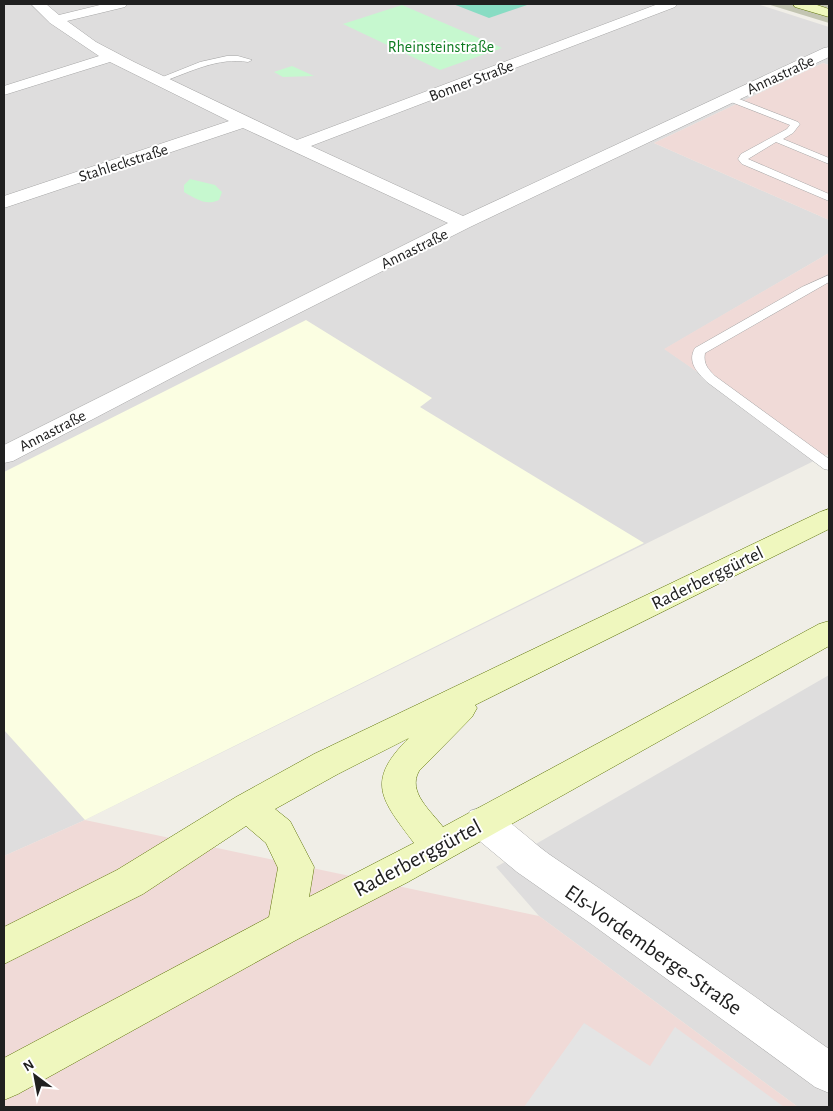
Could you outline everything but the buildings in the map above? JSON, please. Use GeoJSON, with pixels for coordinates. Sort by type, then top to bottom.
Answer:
{"type":"FeatureCollection","features":[{"type":"Feature","properties":{"kind":"main road"},"geometry":{"type":"LineString","coordinates":[[800,4],[829,13]]}},
{"type":"Feature","properties":{"kind":"main road","name":"Raderberggürtel"},"geometry":{"type":"LineString","coordinates":[[5,941],[130,882],[248,807],[326,764],[829,518]]}},
{"type":"Feature","properties":{"kind":"main road","name":"Raderberggürtel"},"geometry":{"type":"LineString","coordinates":[[4,1080],[285,927],[396,870],[829,632]]}},
{"type":"Feature","properties":{"kind":"main road"},"geometry":{"type":"LineString","coordinates":[[437,846],[400,798],[398,777],[407,761],[478,691]]}},
{"type":"Feature","properties":{"kind":"main road"},"geometry":{"type":"LineString","coordinates":[[248,807],[278,832],[296,867],[285,927]]}},
{"type":"Feature","properties":{"kind":"street"},"geometry":{"type":"LineString","coordinates":[[38,4],[55,20],[84,42],[110,57],[243,122],[463,223]]}},
{"type":"Feature","properties":{"kind":"street"},"geometry":{"type":"LineString","coordinates":[[55,20],[120,4]]}},
{"type":"Feature","properties":{"kind":"street","name":"Bonner Straße"},"geometry":{"type":"LineString","coordinates":[[297,146],[670,4]]}},
{"type":"Feature","properties":{"kind":"street"},"geometry":{"type":"LineString","coordinates":[[623,6],[644,14]]}},
{"type":"Feature","properties":{"kind":"street","name":"Annastraße"},"geometry":{"type":"LineString","coordinates":[[4,455],[203,352],[463,223],[829,51]]}},
{"type":"Feature","properties":{"kind":"street"},"geometry":{"type":"LineString","coordinates":[[5,91],[110,57]]}},
{"type":"Feature","properties":{"kind":"street","name":"Stahleckstraße"},"geometry":{"type":"LineString","coordinates":[[4,202],[243,122]]}},
{"type":"Feature","properties":{"kind":"street","name":"Els-Vordemberge-Straße"},"geometry":{"type":"LineString","coordinates":[[482,822],[529,861],[603,911],[829,1073]]}},
{"type":"Feature","properties":{"kind":"lane"},"geometry":{"type":"LineString","coordinates":[[159,80],[223,59],[236,57],[248,60]]}},
{"type":"Feature","properties":{"kind":"lane"},"geometry":{"type":"LineString","coordinates":[[729,98],[795,124],[790,130],[776,139],[742,158],[750,164],[829,198]]}},
{"type":"Feature","properties":{"kind":"lane"},"geometry":{"type":"LineString","coordinates":[[776,139],[829,161]]}},
{"type":"Feature","properties":{"kind":"lane"},"geometry":{"type":"LineString","coordinates":[[829,278],[806,289],[699,351],[696,358],[699,366],[711,379],[829,466]]}},
{"type":"Feature","properties":{"kind":"shaded area"},"geometry":{"type":"Polygon","coordinates":[[[4,4],[757,4],[829,27],[829,65],[823,63],[654,143],[829,220],[829,253],[665,349],[820,458],[85,820],[4,856],[4,4]]]}},
{"type":"Feature","properties":{"kind":"shaded area"},"geometry":{"type":"Polygon","coordinates":[[[767,4],[829,4],[829,23],[767,4]]]}},
{"type":"Feature","properties":{"kind":"shaded area"},"geometry":{"type":"Polygon","coordinates":[[[823,63],[829,65],[829,220],[654,143],[823,63]]]}},
{"type":"Feature","properties":{"kind":"shaded area"},"geometry":{"type":"Polygon","coordinates":[[[829,253],[829,454],[821,457],[664,349],[829,253]]]}},
{"type":"Feature","properties":{"kind":"shaded area"},"geometry":{"type":"Polygon","coordinates":[[[306,320],[432,398],[420,407],[644,543],[85,820],[4,730],[4,472],[306,320]]]}},
{"type":"Feature","properties":{"kind":"shaded area"},"geometry":{"type":"Polygon","coordinates":[[[829,675],[829,1107],[798,1107],[539,916],[496,867],[829,675]]]}},
{"type":"Feature","properties":{"kind":"shaded area"},"geometry":{"type":"Polygon","coordinates":[[[85,820],[539,916],[798,1107],[4,1107],[4,856],[85,820]]]}},
{"type":"Feature","properties":{"kind":"shaded area"},"geometry":{"type":"Polygon","coordinates":[[[584,1023],[650,1066],[675,1027],[784,1107],[524,1107],[584,1023]]]}},
{"type":"Feature","properties":{"kind":"green space"},"geometry":{"type":"Polygon","coordinates":[[[453,4],[530,4],[489,18],[453,4]]]}},
{"type":"Feature","properties":{"kind":"green space","name":"Rheinsteinstraße"},"geometry":{"type":"Polygon","coordinates":[[[402,5],[502,48],[440,70],[343,24],[402,5]]]}},
{"type":"Feature","properties":{"kind":"green space"},"geometry":{"type":"Polygon","coordinates":[[[292,66],[314,76],[283,77],[274,72],[292,66]]]}},
{"type":"Feature","properties":{"kind":"green space"},"geometry":{"type":"Polygon","coordinates":[[[190,179],[215,185],[222,192],[219,200],[205,202],[184,192],[184,185],[190,179]]]}}]}
